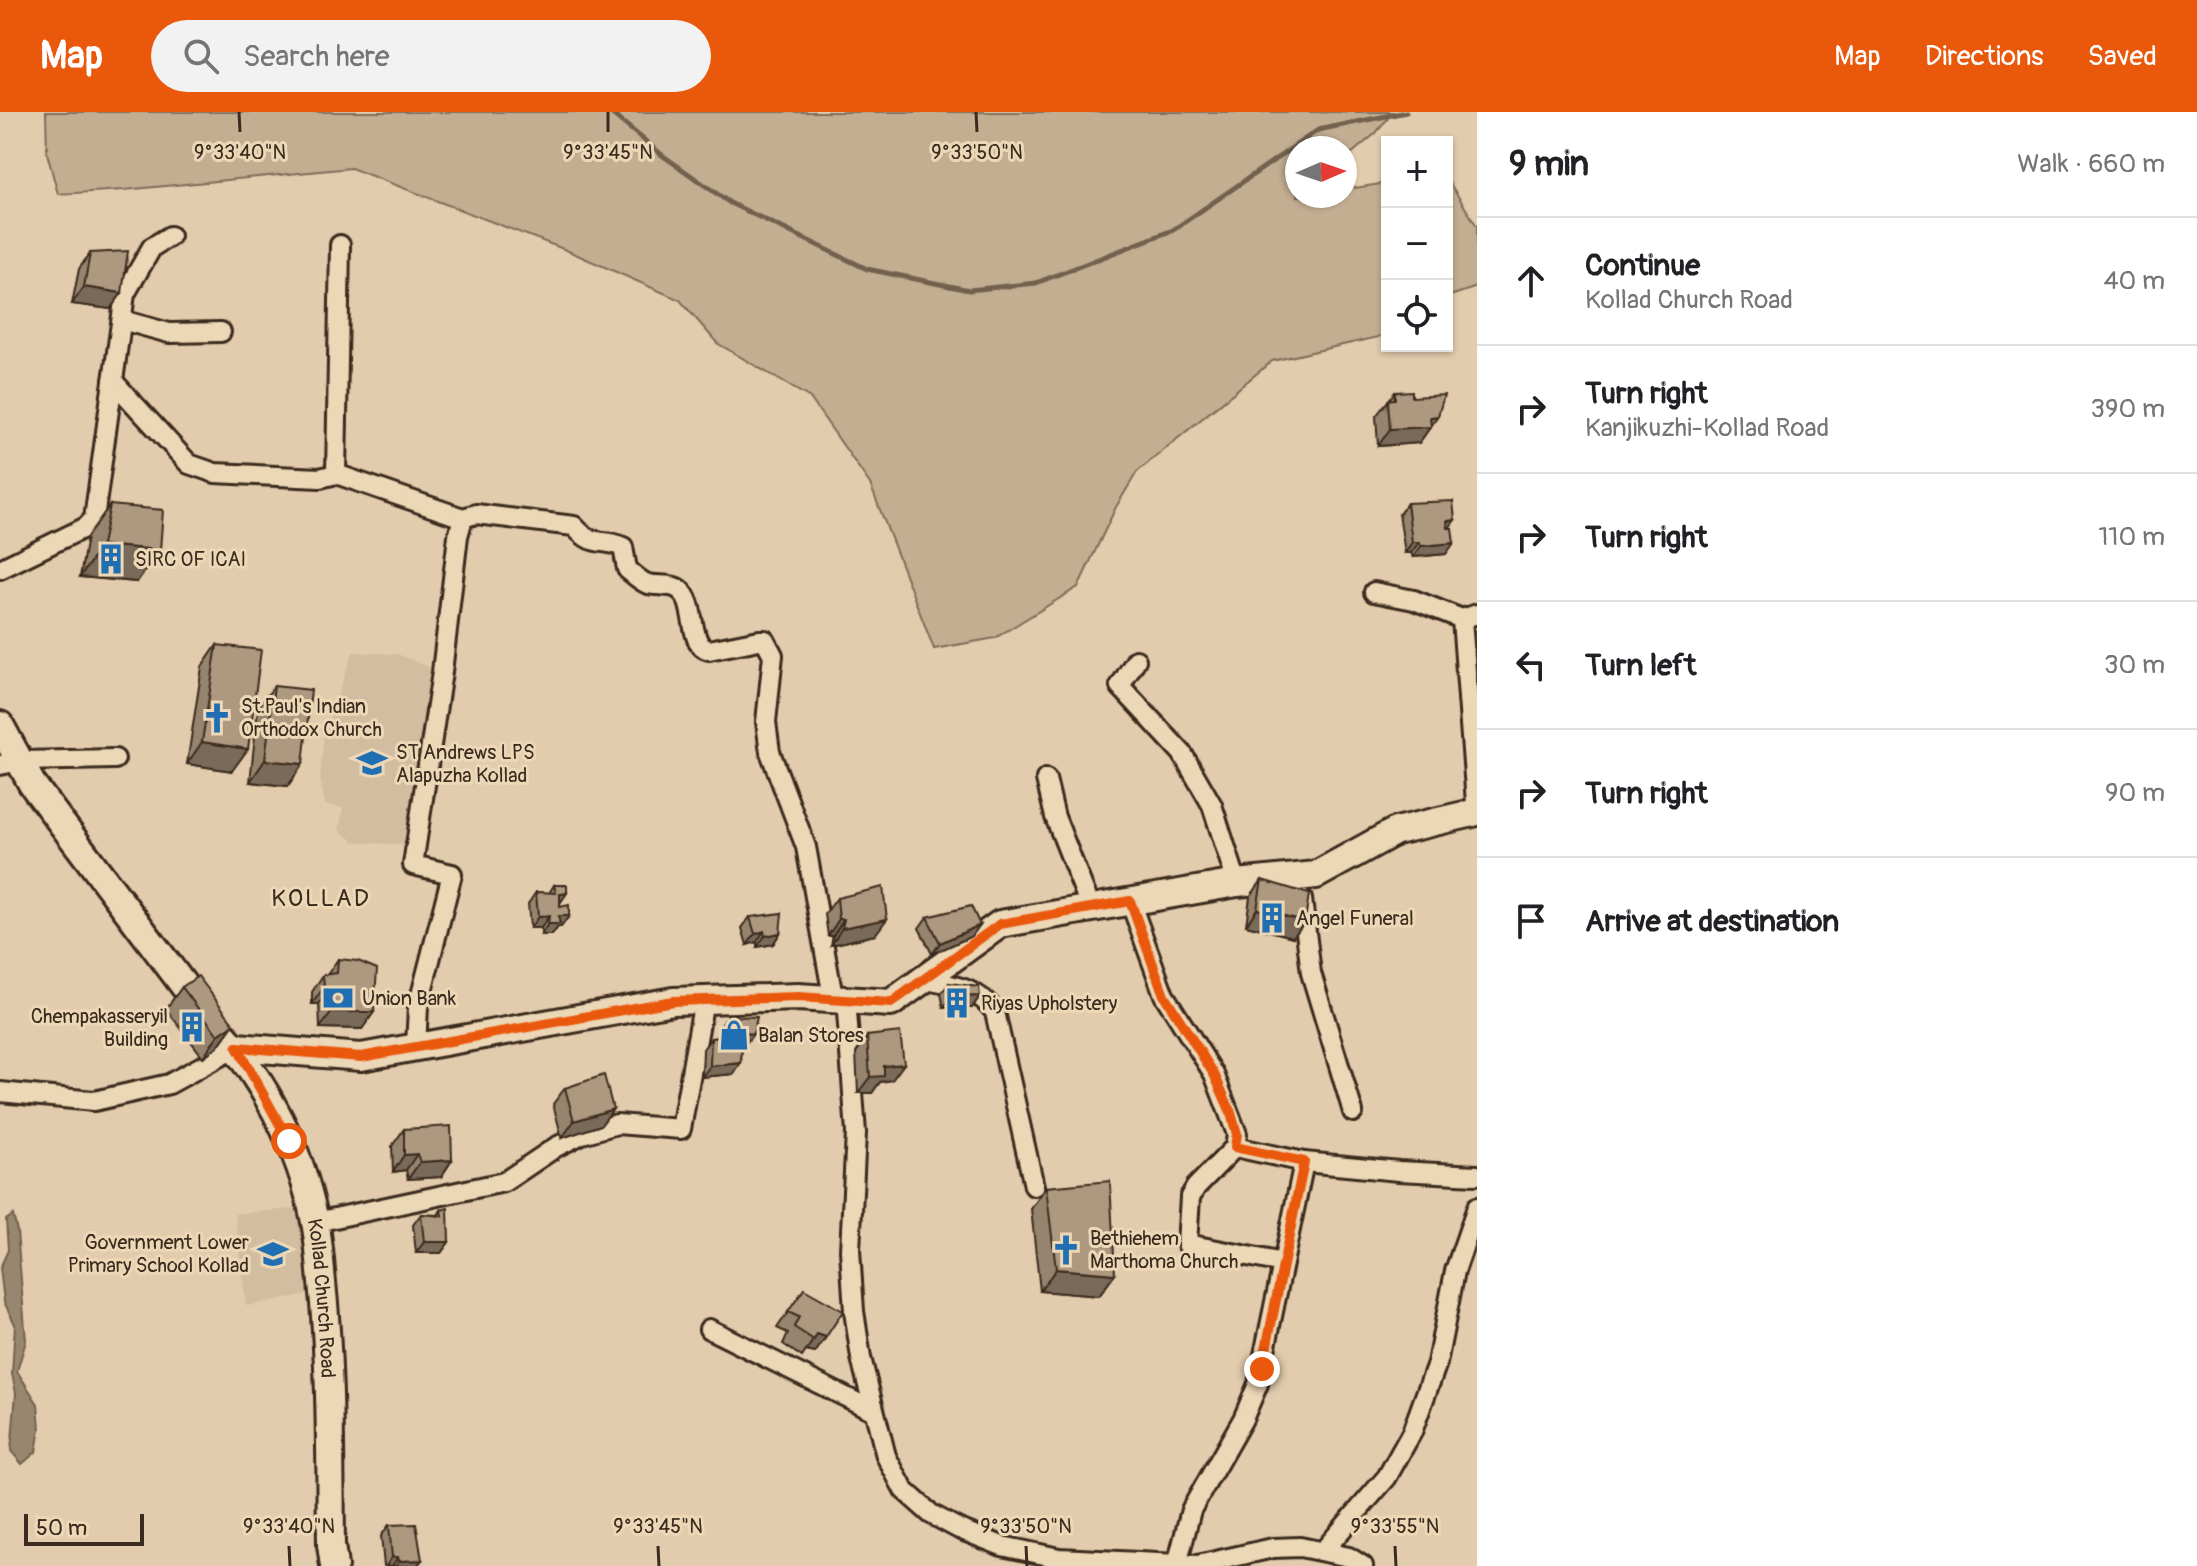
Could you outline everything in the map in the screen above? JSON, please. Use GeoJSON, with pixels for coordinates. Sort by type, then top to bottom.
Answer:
{"type":"FeatureCollection","features":[{"type":"Feature","properties":{"kind":"main road","name":"Kollad Church Road"},"geometry":{"type":"LineString","coordinates":[[0,725],[10,763],[32,784],[209,1019],[237,1047],[278,1118],[300,1164],[316,1222],[327,1329],[334,1566]]}},
{"type":"Feature","properties":{"kind":"main road"},"geometry":{"type":"LineString","coordinates":[[237,1047],[361,1057],[673,1001],[839,998],[891,1003],[1000,924],[1237,883],[1316,875],[1396,831],[1477,813]]}},
{"type":"Feature","properties":{"kind":"street"},"geometry":{"type":"LineString","coordinates":[[0,569],[86,527],[94,519],[125,294],[152,247],[170,236]]}},
{"type":"Feature","properties":{"kind":"street"},"geometry":{"type":"LineString","coordinates":[[336,474],[340,245]]}},
{"type":"Feature","properties":{"kind":"street"},"geometry":{"type":"LineString","coordinates":[[122,320],[169,333],[221,332]]}},
{"type":"Feature","properties":{"kind":"street"},"geometry":{"type":"LineString","coordinates":[[113,381],[189,464],[215,473],[320,478],[336,474],[463,518],[476,514],[574,526],[584,537],[623,547],[627,569],[645,584],[678,588],[689,604],[698,643],[702,648],[709,650],[759,640],[769,644],[773,664],[766,722],[770,752],[806,847],[839,998],[856,1133],[850,1250],[854,1311],[886,1456],[904,1490],[931,1514],[1002,1546],[1059,1558],[1177,1565],[1221,1561],[1273,1548],[1300,1547],[1349,1557],[1363,1566]]}},
{"type":"Feature","properties":{"kind":"street"},"geometry":{"type":"LineString","coordinates":[[416,1047],[418,1007],[452,874],[413,865],[463,518]]}},
{"type":"Feature","properties":{"kind":"street"},"geometry":{"type":"LineString","coordinates":[[1374,592],[1470,616],[1477,813]]}},
{"type":"Feature","properties":{"kind":"street"},"geometry":{"type":"LineString","coordinates":[[1136,660],[1120,686],[1182,753],[1212,805],[1237,883]]}},
{"type":"Feature","properties":{"kind":"street"},"geometry":{"type":"LineString","coordinates":[[10,763],[115,759]]}},
{"type":"Feature","properties":{"kind":"street"},"geometry":{"type":"LineString","coordinates":[[1046,779],[1055,817],[1091,908]]}},
{"type":"Feature","properties":{"kind":"street"},"geometry":{"type":"LineString","coordinates":[[1299,877],[1311,973],[1353,1112]]}},
{"type":"Feature","properties":{"kind":"street"},"geometry":{"type":"LineString","coordinates":[[1130,901],[1164,995],[1214,1074],[1237,1134],[1235,1147],[1190,1197],[1187,1244],[1283,1263]]}},
{"type":"Feature","properties":{"kind":"street"},"geometry":{"type":"LineString","coordinates":[[922,979],[964,988],[988,1001],[995,1012],[1034,1186]]}},
{"type":"Feature","properties":{"kind":"street"},"geometry":{"type":"LineString","coordinates":[[316,1222],[504,1182],[582,1134],[617,1124],[681,1129],[704,1000]]}},
{"type":"Feature","properties":{"kind":"street"},"geometry":{"type":"LineString","coordinates":[[0,1092],[94,1101],[169,1084],[237,1047]]}},
{"type":"Feature","properties":{"kind":"street"},"geometry":{"type":"LineString","coordinates":[[1235,1147],[1304,1162],[1477,1175]]}},
{"type":"Feature","properties":{"kind":"street"},"geometry":{"type":"LineString","coordinates":[[1177,1565],[1191,1510],[1243,1419],[1258,1384],[1304,1162]]}},
{"type":"Feature","properties":{"kind":"street"},"geometry":{"type":"LineString","coordinates":[[1324,1550],[1387,1477],[1412,1432],[1437,1363],[1455,1271],[1477,1207]]}},
{"type":"Feature","properties":{"kind":"street"},"geometry":{"type":"LineString","coordinates":[[709,1329],[874,1411]]}},
{"type":"Feature","properties":{"kind":"shaded area"},"geometry":{"type":"Polygon","coordinates":[[[46,112],[1393,112],[1376,133],[1357,149],[1357,136],[1285,136],[1285,208],[1357,208],[1357,188],[1381,184],[1381,335],[1272,361],[1137,472],[1116,507],[1078,587],[995,638],[934,649],[870,484],[810,398],[717,343],[680,300],[566,250],[351,168],[58,194],[47,153],[46,112]]]}},
{"type":"Feature","properties":{"kind":"shaded area"},"geometry":{"type":"Polygon","coordinates":[[[1453,188],[1477,226],[1477,287],[1453,295],[1453,188]]]}},
{"type":"Feature","properties":{"kind":"shaded area","name":"ST Andrews LPS Alapuzha Kollad"},"geometry":{"type":"Polygon","coordinates":[[[353,652],[397,654],[430,668],[424,748],[410,845],[355,842],[339,830],[343,808],[325,805],[320,779],[324,733],[353,652]]]}},
{"type":"Feature","properties":{"kind":"shaded area","name":"Government Lower Primary School Kollad"},"geometry":{"type":"Polygon","coordinates":[[[302,1208],[309,1294],[246,1306],[235,1214],[302,1208]]]}},
{"type":"Feature","properties":{"kind":"shaded area"},"geometry":{"type":"Polygon","coordinates":[[[13,1215],[26,1341],[17,1371],[38,1404],[40,1429],[36,1452],[22,1464],[11,1451],[16,1393],[12,1374],[15,1324],[4,1302],[0,1268],[8,1250],[6,1220],[13,1215]]]}},
{"type":"Feature","properties":{"kind":"building"},"geometry":{"type":"Polygon","coordinates":[[[128,251],[122,293],[84,287],[90,253],[128,251]]]}},
{"type":"Feature","properties":{"kind":"building"},"geometry":{"type":"Polygon","coordinates":[[[1412,391],[1412,397],[1444,395],[1438,416],[1430,417],[1431,427],[1390,429],[1388,400],[1395,399],[1395,392],[1412,391]]]}},
{"type":"Feature","properties":{"kind":"building"},"geometry":{"type":"Polygon","coordinates":[[[1453,501],[1455,520],[1447,521],[1448,528],[1452,528],[1454,543],[1421,546],[1419,542],[1412,542],[1407,503],[1453,501]]]}},
{"type":"Feature","properties":{"kind":"building"},"geometry":{"type":"Polygon","coordinates":[[[110,505],[163,510],[160,550],[102,545],[110,505]]]}},
{"type":"Feature","properties":{"kind":"building"},"geometry":{"type":"Polygon","coordinates":[[[217,645],[261,650],[248,749],[202,742],[217,645]]]}},
{"type":"Feature","properties":{"kind":"building"},"geometry":{"type":"Polygon","coordinates":[[[274,686],[311,690],[303,764],[265,760],[274,686]]]}},
{"type":"Feature","properties":{"kind":"building"},"geometry":{"type":"Polygon","coordinates":[[[1262,880],[1309,894],[1305,921],[1257,909],[1262,880]]]}},
{"type":"Feature","properties":{"kind":"building"},"geometry":{"type":"Polygon","coordinates":[[[554,885],[567,885],[567,893],[560,894],[560,907],[569,905],[569,916],[558,916],[560,924],[548,924],[549,916],[538,917],[536,892],[556,893],[554,885]]]}},
{"type":"Feature","properties":{"kind":"building"},"geometry":{"type":"Polygon","coordinates":[[[883,887],[887,919],[842,928],[844,919],[839,919],[837,898],[883,887]]]}},
{"type":"Feature","properties":{"kind":"building"},"geometry":{"type":"Polygon","coordinates":[[[971,906],[980,925],[940,943],[927,917],[971,906]]]}},
{"type":"Feature","properties":{"kind":"building"},"geometry":{"type":"Polygon","coordinates":[[[782,913],[780,933],[765,936],[764,931],[755,934],[750,917],[782,913]]]}},
{"type":"Feature","properties":{"kind":"building"},"geometry":{"type":"Polygon","coordinates":[[[338,959],[358,961],[377,969],[374,1012],[332,1012],[331,988],[324,987],[323,975],[337,973],[338,959]]]}},
{"type":"Feature","properties":{"kind":"building"},"geometry":{"type":"Polygon","coordinates":[[[198,976],[234,1024],[218,1035],[182,987],[198,976]]]}},
{"type":"Feature","properties":{"kind":"building"},"geometry":{"type":"Polygon","coordinates":[[[949,983],[979,987],[980,996],[952,997],[949,983]]]}},
{"type":"Feature","properties":{"kind":"building"},"geometry":{"type":"Polygon","coordinates":[[[728,1016],[757,1017],[753,1034],[729,1031],[728,1016]]]}},
{"type":"Feature","properties":{"kind":"building"},"geometry":{"type":"Polygon","coordinates":[[[900,1032],[904,1064],[884,1066],[884,1076],[870,1077],[867,1036],[900,1032]]]}},
{"type":"Feature","properties":{"kind":"building"},"geometry":{"type":"Polygon","coordinates":[[[742,1036],[741,1063],[710,1066],[711,1038],[742,1036]]]}},
{"type":"Feature","properties":{"kind":"building"},"geometry":{"type":"Polygon","coordinates":[[[604,1075],[613,1109],[574,1121],[565,1088],[604,1075]]]}},
{"type":"Feature","properties":{"kind":"building"},"geometry":{"type":"Polygon","coordinates":[[[451,1126],[452,1160],[420,1162],[417,1154],[404,1155],[404,1129],[451,1126]]]}},
{"type":"Feature","properties":{"kind":"building"},"geometry":{"type":"Polygon","coordinates":[[[1110,1181],[1115,1274],[1056,1269],[1046,1187],[1110,1181]]]}},
{"type":"Feature","properties":{"kind":"building"},"geometry":{"type":"Polygon","coordinates":[[[448,1208],[449,1242],[424,1242],[421,1214],[442,1216],[441,1210],[448,1208]]]}},
{"type":"Feature","properties":{"kind":"building"},"geometry":{"type":"Polygon","coordinates":[[[804,1289],[843,1311],[826,1337],[817,1334],[814,1340],[794,1327],[799,1317],[788,1312],[804,1289]]]}},
{"type":"Feature","properties":{"kind":"building"},"geometry":{"type":"Polygon","coordinates":[[[416,1524],[422,1560],[399,1561],[398,1557],[392,1557],[389,1525],[416,1524]]]}},
{"type":"Feature","properties":{"kind":"waterway"},"geometry":{"type":"LineString","coordinates":[[610,112],[662,155],[730,203],[867,269],[969,290],[1036,283],[1173,230],[1318,130],[1406,112]]}},
{"type":"Feature","properties":{"kind":"place","name":"SIRC OF ICAI"},"geometry":{"type":"Point","coordinates":[111,559]}},
{"type":"Feature","properties":{"kind":"place","name":"St.Paul's Indian Orthodox Church"},"geometry":{"type":"Point","coordinates":[217,718]}},
{"type":"Feature","properties":{"kind":"place","name":"ST Andrews LPS Alapuzha Kollad"},"geometry":{"type":"Point","coordinates":[372,763]}},
{"type":"Feature","properties":{"kind":"place","name":"Angel Funeral"},"geometry":{"type":"Point","coordinates":[1272,918]}},
{"type":"Feature","properties":{"kind":"place","name":"Union Bank"},"geometry":{"type":"Point","coordinates":[338,998]}},
{"type":"Feature","properties":{"kind":"place","name":"Riyas Upholstery"},"geometry":{"type":"Point","coordinates":[957,1003]}},
{"type":"Feature","properties":{"kind":"place","name":"Chempakasseryil Building"},"geometry":{"type":"Point","coordinates":[192,1027]}},
{"type":"Feature","properties":{"kind":"place","name":"Balan Stores"},"geometry":{"type":"Point","coordinates":[734,1035]}},
{"type":"Feature","properties":{"kind":"place","name":"Bethiehem Marthoma Church"},"geometry":{"type":"Point","coordinates":[1066,1250]}},
{"type":"Feature","properties":{"kind":"place","name":"Government Lower Primary School Kollad"},"geometry":{"type":"Point","coordinates":[273,1254]}},
{"type":"Feature","properties":{"kind":"district","name":"KOLLAD"},"geometry":{"type":"Point","coordinates":[321,898]}},
{"type":"Feature","properties":{"kind":"route"},"geometry":{"type":"LineString","coordinates":[[289,1141],[237,1047],[361,1057],[673,1001],[833,997],[891,1003],[1000,924],[1130,901],[1150,949],[1164,995],[1214,1074],[1230,1110],[1238,1140],[1235,1147],[1304,1162],[1262,1369]]}}]}
